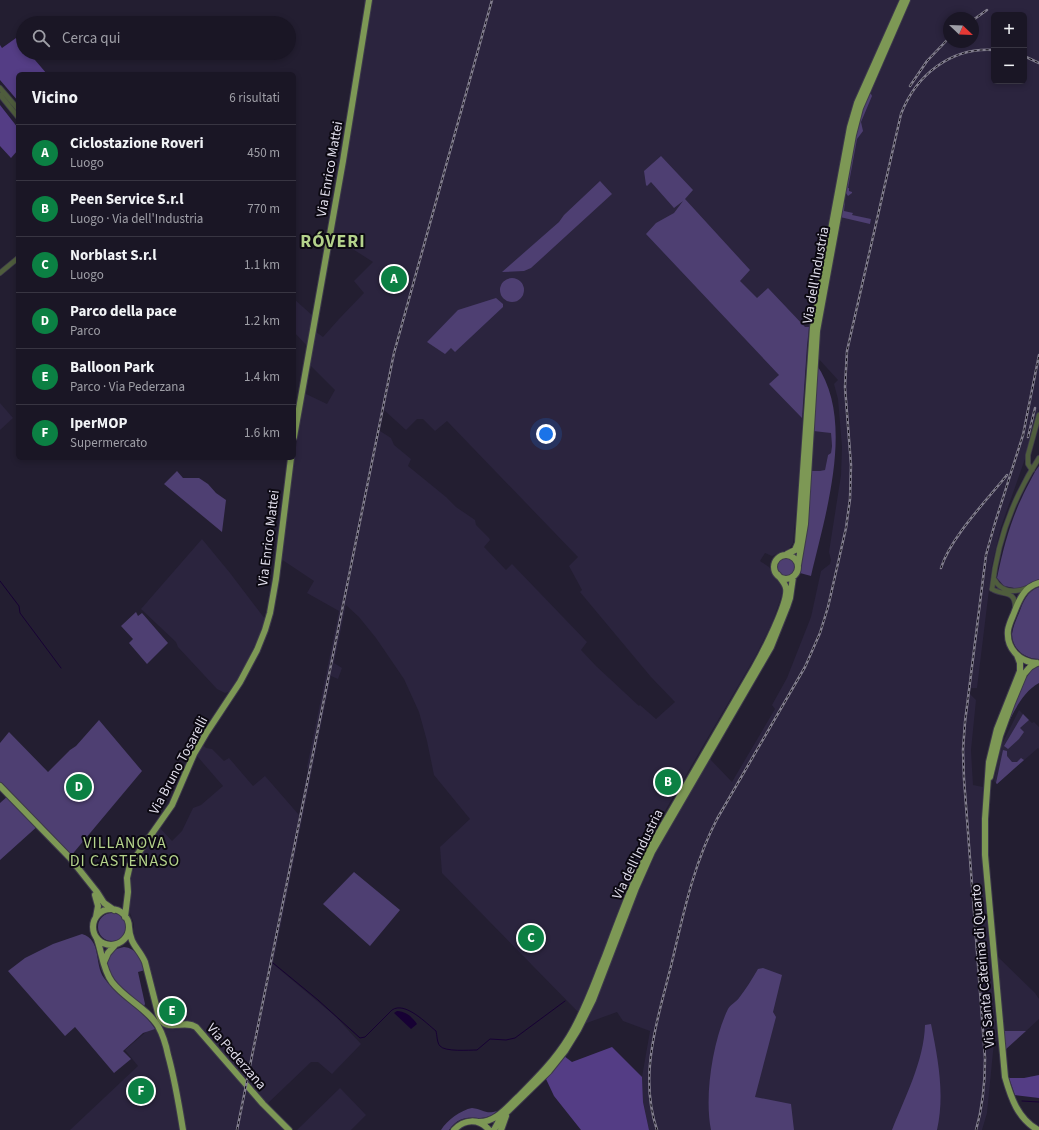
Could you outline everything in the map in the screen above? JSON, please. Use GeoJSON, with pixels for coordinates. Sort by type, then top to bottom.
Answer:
{"type":"FeatureCollection","features":[{"type":"Feature","properties":{"kind":"main road","name":"Via Enrico Mattei"},"geometry":{"type":"LineString","coordinates":[[296,426],[343,162],[369,0]]}},
{"type":"Feature","properties":{"kind":"main road","name":"Via dell'Industria"},"geometry":{"type":"LineString","coordinates":[[787,554],[796,548],[799,536],[813,327],[850,127],[858,103],[903,0]]}},
{"type":"Feature","properties":{"kind":"main road","name":"Via dell'Industria"},"geometry":{"type":"LineString","coordinates":[[798,565],[805,518],[817,331],[852,143],[860,108],[907,0]]}},
{"type":"Feature","properties":{"kind":"main road","name":"Via Enrico Mattei"},"geometry":{"type":"LineString","coordinates":[[268,622],[276,579],[291,460]]}},
{"type":"Feature","properties":{"kind":"main road"},"geometry":{"type":"LineString","coordinates":[[787,554],[796,559],[798,565],[797,572],[793,577],[784,579],[778,576],[774,570],[775,561],[780,556],[787,554]]}},
{"type":"Feature","properties":{"kind":"main road","name":"Via dell'Industria"},"geometry":{"type":"LineString","coordinates":[[454,1130],[462,1123],[488,1121],[496,1117],[533,1082],[554,1059],[574,1028],[588,999],[627,898],[644,859],[768,642],[780,613],[786,592],[784,583],[778,576]]}},
{"type":"Feature","properties":{"kind":"main road","name":"Via dell'Industria"},"geometry":{"type":"LineString","coordinates":[[494,1130],[500,1119],[511,1110],[549,1071],[568,1047],[584,1020],[645,868],[664,831],[770,647],[790,598],[793,577]]}},
{"type":"Feature","properties":{"kind":"main road"},"geometry":{"type":"LineString","coordinates":[[1038,663],[1026,661],[1017,655],[1010,647],[1008,639],[1009,628],[1020,598],[1029,588],[1039,583]]}},
{"type":"Feature","properties":{"kind":"main road","name":"Via Bruno Tosarelli"},"geometry":{"type":"LineString","coordinates":[[125,917],[128,898],[127,878],[131,863],[172,805],[194,754],[244,675],[268,622]]}},
{"type":"Feature","properties":{"kind":"main road","name":"Via Santa Caterina di Quarto"},"geometry":{"type":"LineString","coordinates":[[1017,655],[1020,663],[1020,671],[992,745],[987,769],[984,835],[986,875],[1005,1077],[1010,1094],[1017,1109],[1031,1130]]}},
{"type":"Feature","properties":{"kind":"main road","name":"Via Santa Caterina di Quarto"},"geometry":{"type":"LineString","coordinates":[[986,803],[995,755],[1004,722],[1024,674],[1030,667],[1038,663]]}},
{"type":"Feature","properties":{"kind":"main road"},"geometry":{"type":"LineString","coordinates":[[0,786],[63,851],[104,904],[125,917],[130,938],[135,947]]}},
{"type":"Feature","properties":{"kind":"main road"},"geometry":{"type":"LineString","coordinates":[[89,883],[98,903],[96,918],[93,926],[106,971],[119,990],[146,1012],[156,1022],[160,1030],[171,1068],[183,1130]]}},
{"type":"Feature","properties":{"kind":"main road"},"geometry":{"type":"LineString","coordinates":[[96,918],[102,912],[115,910],[128,898]]}},
{"type":"Feature","properties":{"kind":"main road"},"geometry":{"type":"LineString","coordinates":[[104,962],[108,953],[127,935],[128,927]]}},
{"type":"Feature","properties":{"kind":"main road"},"geometry":{"type":"LineString","coordinates":[[97,939],[105,944],[135,947]]}},
{"type":"Feature","properties":{"kind":"main road","name":"Via Pederzana"},"geometry":{"type":"LineString","coordinates":[[135,947],[142,955],[145,962],[159,1017],[167,1025],[174,1026],[190,1024],[198,1028],[263,1104],[289,1130]]}},
{"type":"Feature","properties":{"kind":"main road"},"geometry":{"type":"LineString","coordinates":[[501,1130],[504,1121],[511,1110]]}},
{"type":"Feature","properties":{"kind":"main road"},"geometry":{"type":"LineString","coordinates":[[479,1122],[489,1130]]}},
{"type":"Feature","properties":{"kind":"main road","name":"Via Santa Caterina di Quarto"},"geometry":{"type":"LineString","coordinates":[[1027,1122],[1038,1130]]}},
{"type":"Feature","properties":{"kind":"street"},"geometry":{"type":"LineString","coordinates":[[0,88],[16,107]]}},
{"type":"Feature","properties":{"kind":"street"},"geometry":{"type":"LineString","coordinates":[[0,95],[16,115]]}},
{"type":"Feature","properties":{"kind":"street"},"geometry":{"type":"LineString","coordinates":[[0,273],[16,260]]}},
{"type":"Feature","properties":{"kind":"street"},"geometry":{"type":"LineString","coordinates":[[1032,470],[1028,464],[1028,455],[1039,415]]}},
{"type":"Feature","properties":{"kind":"street"},"geometry":{"type":"LineString","coordinates":[[992,589],[999,548],[1008,519],[1019,494],[1039,458]]}},
{"type":"Feature","properties":{"kind":"street"},"geometry":{"type":"LineString","coordinates":[[993,578],[999,588]]}},
{"type":"Feature","properties":{"kind":"street"},"geometry":{"type":"LineString","coordinates":[[992,589],[999,588],[1022,590],[1029,588]]}},
{"type":"Feature","properties":{"kind":"street"},"geometry":{"type":"LineString","coordinates":[[992,589],[997,592],[1006,593],[1012,597],[1015,605],[1013,616]]}},
{"type":"Feature","properties":{"kind":"shaded area"},"geometry":{"type":"Polygon","coordinates":[[[364,0],[899,0],[853,104],[846,134],[807,346],[798,491],[793,543],[789,549],[772,556],[765,553],[760,561],[769,567],[784,589],[772,623],[755,657],[655,828],[625,895],[587,996],[579,1013],[442,873],[440,847],[470,819],[434,775],[419,712],[404,679],[376,638],[359,617],[346,605],[334,663],[342,668],[338,679],[331,676],[273,964],[336,1017],[361,1044],[332,1074],[318,1062],[311,1062],[267,1104],[292,1130],[70,1130],[138,1066],[125,1050],[146,1032],[161,1015],[149,965],[133,937],[134,924],[129,908],[131,896],[131,876],[139,856],[160,828],[172,841],[182,831],[193,808],[201,805],[223,786],[197,756],[203,745],[206,748],[212,749],[224,761],[229,758],[253,786],[265,776],[299,815],[308,769],[307,767],[339,611],[307,593],[314,581],[281,559],[293,467],[294,460],[296,460],[296,447],[304,393],[327,404],[335,390],[310,365],[316,332],[323,337],[364,293],[354,281],[373,262],[334,237],[334,229],[341,192],[335,188],[364,12],[364,0]],[[384,410],[380,431],[391,438],[394,445],[411,459],[408,466],[456,507],[475,520],[476,525],[490,540],[484,547],[506,570],[512,564],[587,642],[581,650],[639,706],[640,705],[656,719],[675,702],[651,677],[580,592],[582,590],[569,566],[578,557],[447,421],[435,431],[423,419],[417,419],[406,430],[384,410]]]}},
{"type":"Feature","properties":{"kind":"shaded area"},"geometry":{"type":"Polygon","coordinates":[[[910,0],[1039,0],[1039,408],[1032,439],[1001,527],[992,565],[977,688],[971,688],[970,694],[976,700],[971,750],[973,785],[983,787],[981,827],[983,876],[997,1041],[994,1042],[987,1113],[982,1130],[649,1130],[643,1102],[642,1077],[650,1031],[623,1021],[617,1012],[584,1024],[633,901],[654,854],[709,758],[732,782],[775,709],[772,705],[787,678],[811,617],[821,571],[830,564],[831,560],[829,552],[841,475],[842,447],[838,399],[834,384],[838,380],[817,357],[823,303],[862,110],[910,0]]]}},
{"type":"Feature","properties":{"kind":"shaded area"},"geometry":{"type":"Polygon","coordinates":[[[16,38],[16,60],[35,60],[45,72],[16,72],[16,99],[0,80],[0,45],[2,48],[16,38]]]}},
{"type":"Feature","properties":{"kind":"shaded area"},"geometry":{"type":"Polygon","coordinates":[[[870,94],[872,96],[861,122],[863,131],[857,139],[848,188],[852,193],[848,196],[846,193],[846,186],[857,127],[865,103],[870,94]]]}},
{"type":"Feature","properties":{"kind":"shaded area"},"geometry":{"type":"Polygon","coordinates":[[[0,105],[16,125],[16,152],[11,158],[0,146],[0,105]]]}},
{"type":"Feature","properties":{"kind":"shaded area"},"geometry":{"type":"Polygon","coordinates":[[[661,156],[693,190],[685,199],[750,270],[740,281],[757,298],[768,288],[805,327],[809,327],[802,418],[769,384],[779,375],[646,234],[656,223],[674,213],[683,201],[674,208],[651,182],[647,186],[646,185],[644,171],[661,156]]]}},
{"type":"Feature","properties":{"kind":"shaded area"},"geometry":{"type":"Polygon","coordinates":[[[600,181],[612,194],[531,268],[524,271],[502,272],[559,222],[564,215],[600,181]]]}},
{"type":"Feature","properties":{"kind":"shaded area"},"geometry":{"type":"Polygon","coordinates":[[[845,201],[844,211],[853,213],[852,215],[871,219],[870,224],[840,217],[845,201]]]}},
{"type":"Feature","properties":{"kind":"shaded area"},"geometry":{"type":"Polygon","coordinates":[[[512,278],[520,282],[524,290],[520,298],[512,302],[504,298],[500,290],[504,282],[512,278]]]}},
{"type":"Feature","properties":{"kind":"shaded area"},"geometry":{"type":"Polygon","coordinates":[[[496,298],[503,304],[503,307],[455,352],[451,348],[445,354],[427,342],[458,310],[496,298]]]}},
{"type":"Feature","properties":{"kind":"shaded area"},"geometry":{"type":"Polygon","coordinates":[[[296,301],[313,316],[308,347],[296,334],[296,301]]]}},
{"type":"Feature","properties":{"kind":"shaded area"},"geometry":{"type":"Polygon","coordinates":[[[816,364],[828,387],[834,412],[836,440],[834,468],[829,497],[811,576],[800,573],[810,471],[825,470],[828,455],[831,453],[832,446],[831,433],[813,431],[816,364]]]}},
{"type":"Feature","properties":{"kind":"shaded area"},"geometry":{"type":"Polygon","coordinates":[[[0,403],[13,418],[0,430],[0,403]]]}},
{"type":"Feature","properties":{"kind":"shaded area"},"geometry":{"type":"Polygon","coordinates":[[[813,431],[831,432],[831,453],[828,455],[825,470],[823,471],[810,471],[813,431]]]}},
{"type":"Feature","properties":{"kind":"shaded area"},"geometry":{"type":"Polygon","coordinates":[[[1039,466],[1039,579],[1020,589],[1004,586],[997,578],[1005,543],[1021,498],[1039,466]]]}},
{"type":"Feature","properties":{"kind":"shaded area"},"geometry":{"type":"Polygon","coordinates":[[[177,471],[183,478],[199,478],[226,500],[222,532],[164,484],[177,471]]]}},
{"type":"Feature","properties":{"kind":"shaded area"},"geometry":{"type":"Polygon","coordinates":[[[202,539],[265,619],[246,664],[231,691],[225,693],[217,689],[178,647],[176,642],[141,609],[202,539]]]}},
{"type":"Feature","properties":{"kind":"shaded area"},"geometry":{"type":"Polygon","coordinates":[[[786,557],[793,560],[796,567],[793,574],[786,577],[779,574],[776,567],[779,560],[786,557]]]}},
{"type":"Feature","properties":{"kind":"shaded area"},"geometry":{"type":"Polygon","coordinates":[[[1039,587],[1039,659],[1034,659],[1024,655],[1017,649],[1014,644],[1012,634],[1026,597],[1031,591],[1039,587]]]}},
{"type":"Feature","properties":{"kind":"shaded area"},"geometry":{"type":"Polygon","coordinates":[[[136,612],[138,616],[142,613],[168,643],[147,664],[129,643],[133,639],[121,626],[136,612]]]}},
{"type":"Feature","properties":{"kind":"shaded area"},"geometry":{"type":"Polygon","coordinates":[[[1039,666],[1039,683],[1027,692],[1004,730],[1026,678],[1033,668],[1039,666]]]}},
{"type":"Feature","properties":{"kind":"shaded area"},"geometry":{"type":"Polygon","coordinates":[[[1019,710],[1032,723],[1034,722],[1039,727],[1039,749],[1038,748],[997,784],[994,781],[1001,746],[1019,710]]]}},
{"type":"Feature","properties":{"kind":"shaded area"},"geometry":{"type":"Polygon","coordinates":[[[1023,714],[1029,720],[1020,728],[1024,732],[1008,749],[1004,746],[1023,714]]]}},
{"type":"Feature","properties":{"kind":"shaded area"},"geometry":{"type":"Polygon","coordinates":[[[99,720],[142,771],[70,857],[40,824],[0,860],[0,803],[9,795],[0,785],[0,743],[9,732],[48,772],[76,746],[99,720]]]}},
{"type":"Feature","properties":{"kind":"shaded area"},"geometry":{"type":"Polygon","coordinates":[[[1003,750],[1007,751],[1007,756],[1012,762],[1017,762],[1021,758],[1024,760],[997,784],[996,783],[1003,750]]]}},
{"type":"Feature","properties":{"kind":"shaded area"},"geometry":{"type":"Polygon","coordinates":[[[354,872],[400,910],[370,946],[323,904],[354,872]]]}},
{"type":"Feature","properties":{"kind":"shaded area"},"geometry":{"type":"Polygon","coordinates":[[[112,913],[122,917],[126,927],[122,937],[112,941],[102,937],[98,927],[102,917],[112,913]]]}},
{"type":"Feature","properties":{"kind":"shaded area"},"geometry":{"type":"Polygon","coordinates":[[[82,934],[92,941],[95,947],[99,966],[104,978],[116,991],[144,1015],[155,1029],[143,1033],[123,1051],[131,1059],[114,1073],[75,1027],[65,1036],[8,971],[25,958],[53,944],[82,934]]]}},
{"type":"Feature","properties":{"kind":"shaded area"},"geometry":{"type":"Polygon","coordinates":[[[124,947],[132,949],[138,955],[144,966],[145,970],[138,972],[145,1004],[144,1006],[124,990],[111,974],[108,966],[108,959],[112,952],[116,949],[124,947]]]}},
{"type":"Feature","properties":{"kind":"shaded area"},"geometry":{"type":"Polygon","coordinates":[[[996,955],[1035,993],[1039,999],[1039,1019],[1026,1031],[1004,1031],[996,955]]]}},
{"type":"Feature","properties":{"kind":"shaded area"},"geometry":{"type":"Polygon","coordinates":[[[763,968],[782,975],[773,1012],[776,1017],[755,1097],[791,1104],[794,1130],[711,1130],[709,1116],[709,1085],[718,1036],[729,1007],[742,995],[758,969],[763,968]]]}},
{"type":"Feature","properties":{"kind":"shaded area"},"geometry":{"type":"Polygon","coordinates":[[[397,1011],[404,1012],[417,1024],[411,1029],[394,1013],[397,1011]]]}},
{"type":"Feature","properties":{"kind":"shaded area"},"geometry":{"type":"Polygon","coordinates":[[[931,1024],[940,1077],[940,1103],[937,1130],[892,1130],[918,1065],[924,1038],[925,1025],[931,1024]]]}},
{"type":"Feature","properties":{"kind":"shaded area"},"geometry":{"type":"Polygon","coordinates":[[[1004,1031],[1026,1031],[1005,1050],[1004,1031]]]}},
{"type":"Feature","properties":{"kind":"shaded area"},"geometry":{"type":"Polygon","coordinates":[[[612,1047],[642,1077],[643,1102],[649,1130],[581,1130],[554,1096],[546,1079],[564,1056],[572,1062],[612,1047]]]}},
{"type":"Feature","properties":{"kind":"shaded area"},"geometry":{"type":"Polygon","coordinates":[[[1039,1075],[1039,1098],[1015,1095],[1009,1078],[1024,1078],[1039,1075]]]}},
{"type":"Feature","properties":{"kind":"shaded area"},"geometry":{"type":"Polygon","coordinates":[[[340,1088],[366,1115],[351,1130],[297,1130],[340,1088]]]}},
{"type":"Feature","properties":{"kind":"shaded area"},"geometry":{"type":"Polygon","coordinates":[[[472,1108],[487,1112],[497,1111],[485,1117],[467,1118],[461,1120],[455,1123],[449,1130],[441,1130],[455,1116],[472,1108]]]}},
{"type":"Feature","properties":{"kind":"waterway"},"geometry":{"type":"LineString","coordinates":[[0,581],[19,606],[20,613],[61,668]]}},
{"type":"Feature","properties":{"kind":"waterway"},"geometry":{"type":"LineString","coordinates":[[273,963],[318,1000],[360,1038],[365,1037],[392,1010],[403,1008],[421,1018],[436,1031],[438,1043],[443,1048],[477,1050],[490,1039],[506,1040],[515,1038],[565,1001]]}},
{"type":"Feature","properties":{"kind":"waterway"},"geometry":{"type":"LineString","coordinates":[[1022,1101],[1039,1102]]}},
{"type":"Feature","properties":{"kind":"railway"},"geometry":{"type":"LineString","coordinates":[[237,1130],[394,353],[492,0]]}},
{"type":"Feature","properties":{"kind":"railway"},"geometry":{"type":"LineString","coordinates":[[979,16],[987,10]]}},
{"type":"Feature","properties":{"kind":"railway"},"geometry":{"type":"LineString","coordinates":[[910,86],[927,61],[943,44]]}},
{"type":"Feature","properties":{"kind":"railway"},"geometry":{"type":"LineString","coordinates":[[657,1130],[651,1106],[649,1089],[649,1072],[653,1039],[684,910],[701,854],[717,819],[805,667],[820,633],[828,607],[846,528],[850,499],[851,465],[845,387],[847,351],[901,114],[916,87],[937,66],[963,53],[978,50],[991,50]]}},
{"type":"Feature","properties":{"kind":"railway"},"geometry":{"type":"LineString","coordinates":[[1027,57],[1039,63]]}},
{"type":"Feature","properties":{"kind":"railway"},"geometry":{"type":"LineString","coordinates":[[976,1130],[983,1094],[985,1058],[964,779],[963,750],[965,722],[986,555],[1023,435],[1039,355]]}},
{"type":"Feature","properties":{"kind":"railway"},"geometry":{"type":"LineString","coordinates":[[1028,437],[1035,408]]}},
{"type":"Feature","properties":{"kind":"railway"},"geometry":{"type":"LineString","coordinates":[[941,568],[952,544],[1007,475]]}},
{"type":"Feature","properties":{"kind":"place","name":"Ciclostazione Roveri"},"geometry":{"type":"Point","coordinates":[394,279]}},
{"type":"Feature","properties":{"kind":"place","name":"Peen Service S.r.l"},"geometry":{"type":"Point","coordinates":[668,782]}},
{"type":"Feature","properties":{"kind":"place","name":"Parco della pace"},"geometry":{"type":"Point","coordinates":[79,787]}},
{"type":"Feature","properties":{"kind":"place","name":"Norblast S.r.l"},"geometry":{"type":"Point","coordinates":[531,938]}},
{"type":"Feature","properties":{"kind":"place","name":"Balloon Park"},"geometry":{"type":"Point","coordinates":[172,1011]}},
{"type":"Feature","properties":{"kind":"place","name":"IperMOP"},"geometry":{"type":"Point","coordinates":[141,1091]}},
{"type":"Feature","properties":{"kind":"district","name":"RÓVERI"},"geometry":{"type":"Point","coordinates":[333,241]}},
{"type":"Feature","properties":{"kind":"district","name":"VILLANOVA DI CASTENASO"},"geometry":{"type":"Point","coordinates":[125,851]}}]}
